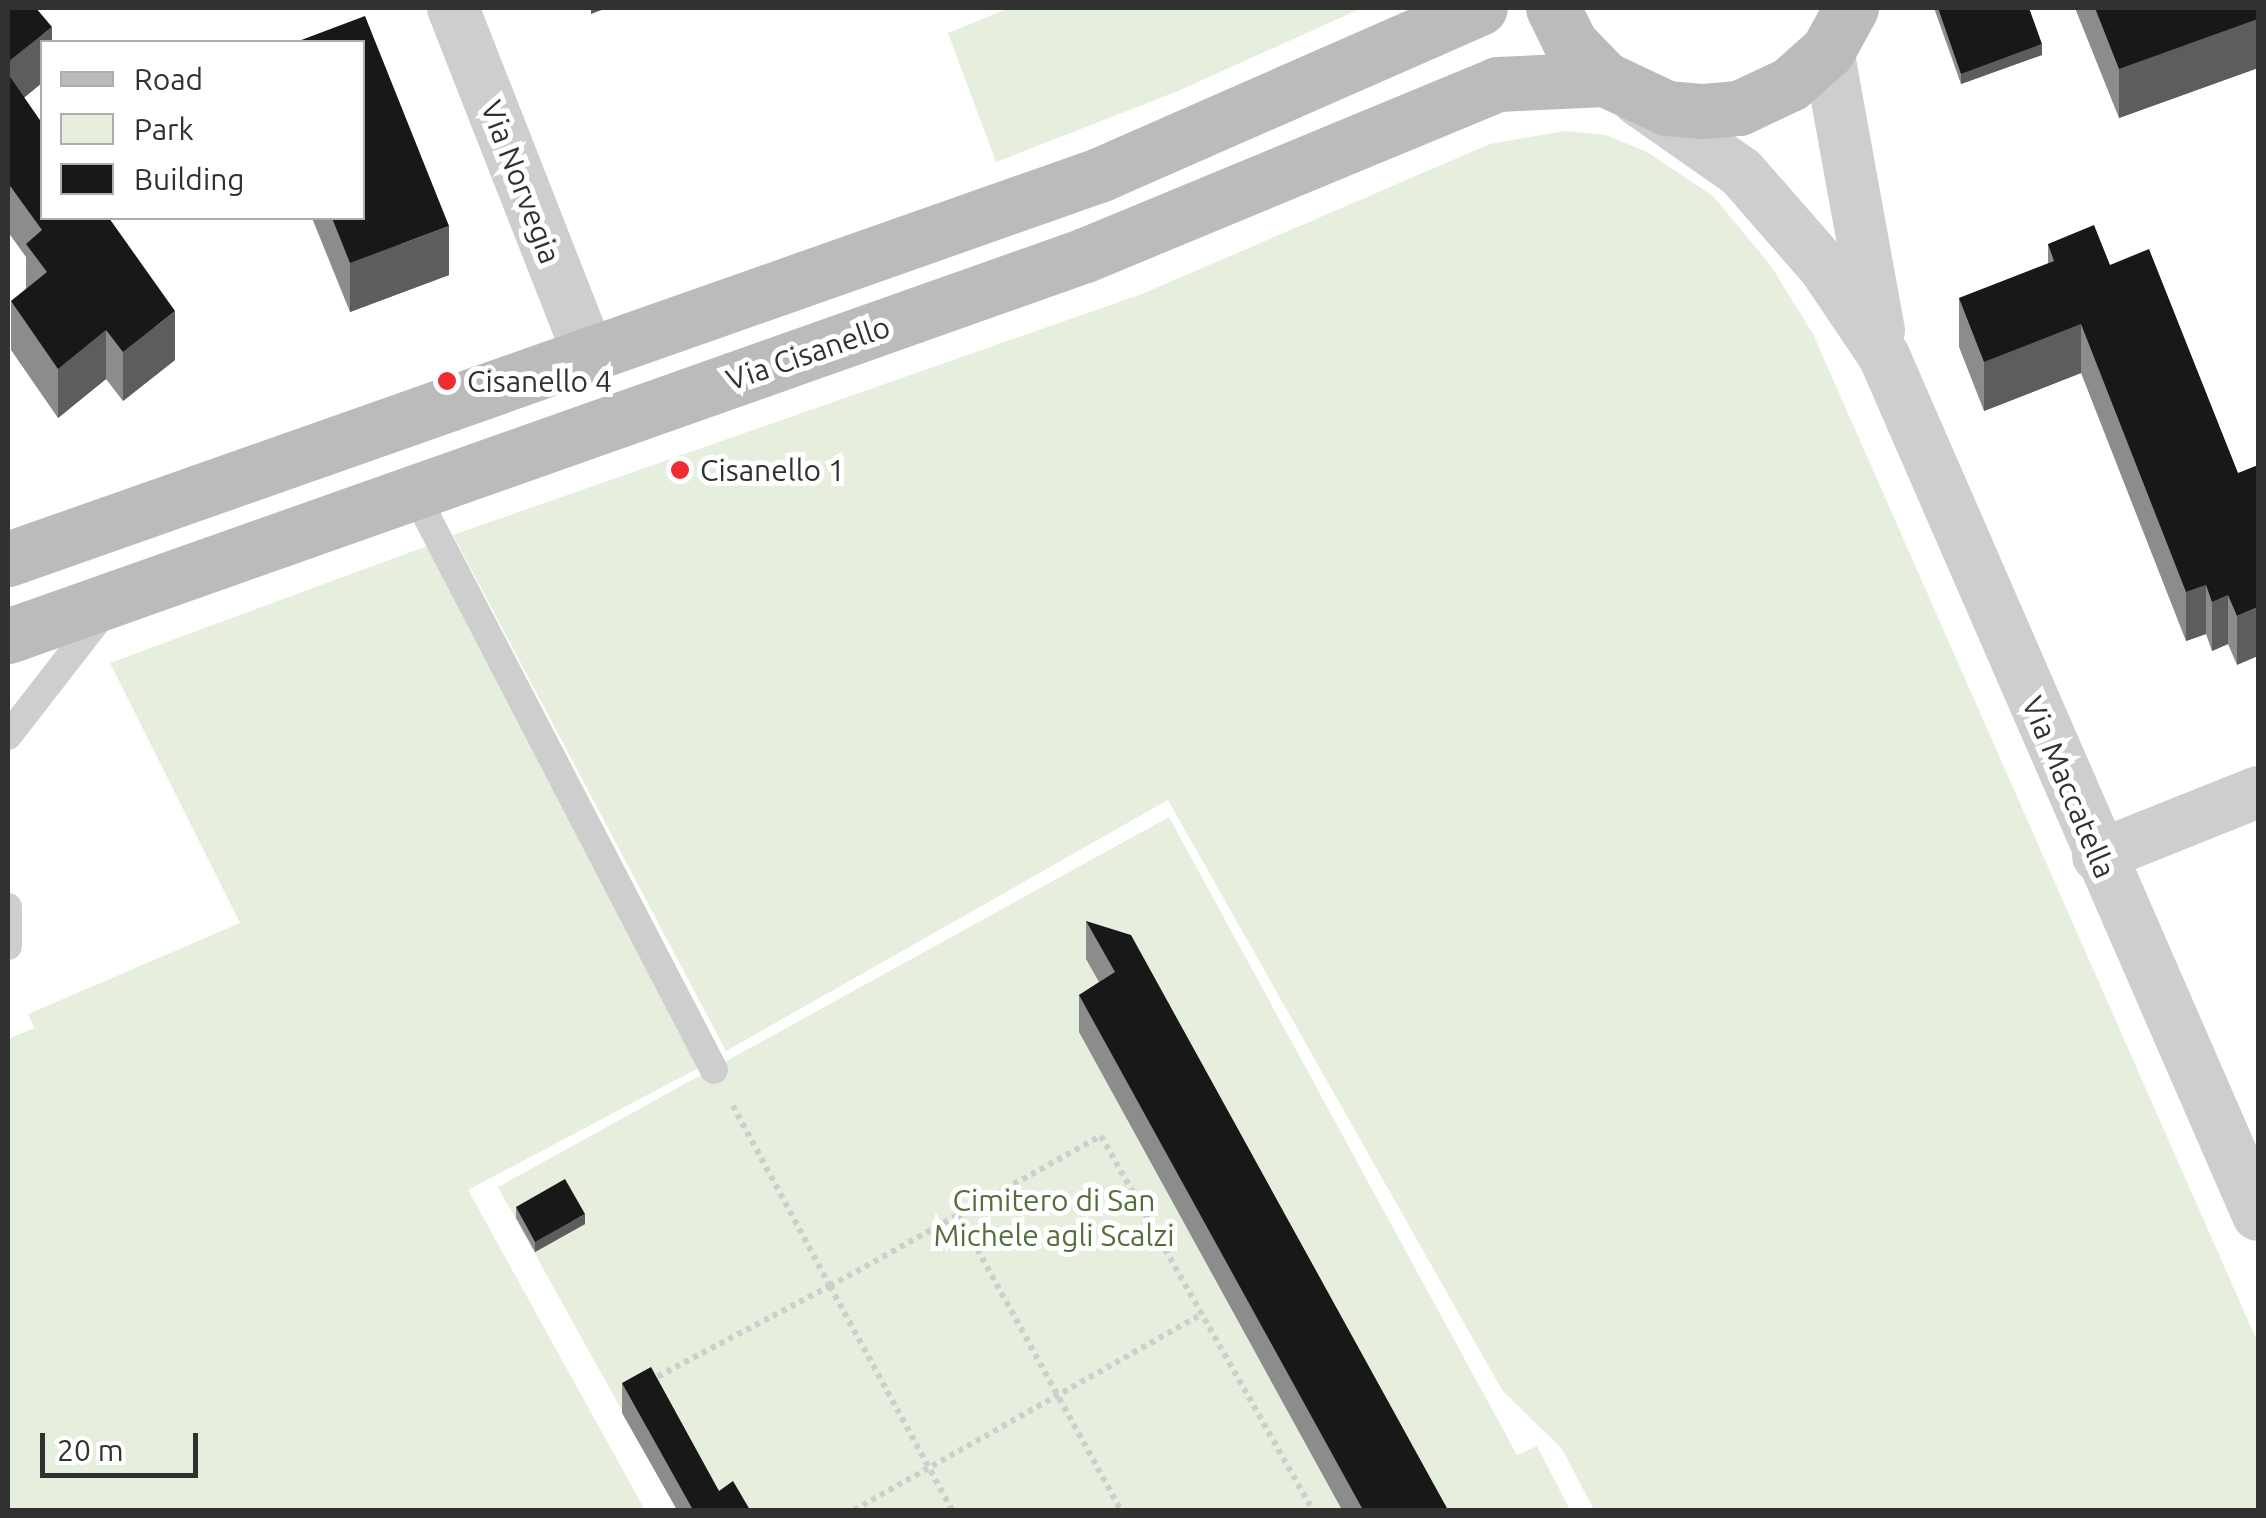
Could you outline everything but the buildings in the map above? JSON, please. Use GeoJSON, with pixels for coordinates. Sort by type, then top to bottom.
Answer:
{"type":"FeatureCollection","features":[{"type":"Feature","properties":{"kind":"main road"},"geometry":{"type":"LineString","coordinates":[[8,559],[590,358],[1099,174],[1480,8]]}},
{"type":"Feature","properties":{"kind":"main road"},"geometry":{"type":"LineString","coordinates":[[1553,8],[1570,42],[1619,88]]}},
{"type":"Feature","properties":{"kind":"main road","name":"Via Cisanello"},"geometry":{"type":"LineString","coordinates":[[8,636],[1085,256],[1485,89],[1543,78],[1619,88],[1685,111],[1739,108],[1790,84],[1839,29]]}},
{"type":"Feature","properties":{"kind":"street","name":"Via Norvegia"},"geometry":{"type":"LineString","coordinates":[[453,8],[590,358]]}},
{"type":"Feature","properties":{"kind":"street","name":"Via Maccatella"},"geometry":{"type":"LineString","coordinates":[[1839,29],[1884,356]]}},
{"type":"Feature","properties":{"kind":"street","name":"Via Maccatella"},"geometry":{"type":"LineString","coordinates":[[1619,88],[1742,172],[1824,267],[1884,356],[2098,856],[2258,1216]]}},
{"type":"Feature","properties":{"kind":"street"},"geometry":{"type":"LineString","coordinates":[[2098,856],[2258,792]]}},
{"type":"Feature","properties":{"kind":"lane"},"geometry":{"type":"LineString","coordinates":[[414,492],[714,1070]]}},
{"type":"Feature","properties":{"kind":"lane"},"geometry":{"type":"LineString","coordinates":[[8,736],[116,598]]}},
{"type":"Feature","properties":{"kind":"lane"},"geometry":{"type":"LineString","coordinates":[[8,907],[8,946]]}},
{"type":"Feature","properties":{"kind":"path"},"geometry":{"type":"LineString","coordinates":[[714,1070],[952,1510]]}},
{"type":"Feature","properties":{"kind":"path"},"geometry":{"type":"LineString","coordinates":[[658,1398],[649,1382],[1102,1136],[1313,1510]]}},
{"type":"Feature","properties":{"kind":"path"},"geometry":{"type":"LineString","coordinates":[[958,1214],[1122,1510]]}},
{"type":"Feature","properties":{"kind":"path"},"geometry":{"type":"LineString","coordinates":[[854,1510],[1200,1315]]}},
{"type":"Feature","properties":{"kind":"green space"},"geometry":{"type":"Polygon","coordinates":[[[1009,8],[1362,8],[1178,91],[996,162],[948,33],[1009,8]]]}},
{"type":"Feature","properties":{"kind":"green space"},"geometry":{"type":"Polygon","coordinates":[[[1565,131],[1606,135],[1647,152],[1713,196],[1771,266],[1813,334],[2258,1343],[2258,1510],[1594,1510],[1562,1449],[1502,1390],[1168,800],[726,1051],[453,535],[1142,294],[1490,144],[1565,131]]]}},
{"type":"Feature","properties":{"kind":"green space"},"geometry":{"type":"Polygon","coordinates":[[[427,546],[704,1065],[468,1190],[645,1510],[9,1510],[8,1039],[34,1028],[28,1014],[240,923],[110,663],[427,546]]]}},
{"type":"Feature","properties":{"kind":"green space","name":"Cimitero di San Michele agli Scalzi"},"geometry":{"type":"Polygon","coordinates":[[[1169,817],[1517,1455],[1537,1446],[1570,1510],[677,1510],[498,1187],[1169,817]]]}},
{"type":"Feature","properties":{"kind":"place","name":"Cisanello 4"},"geometry":{"type":"Point","coordinates":[447,381]}},
{"type":"Feature","properties":{"kind":"place","name":"Cisanello 1"},"geometry":{"type":"Point","coordinates":[680,470]}}]}
